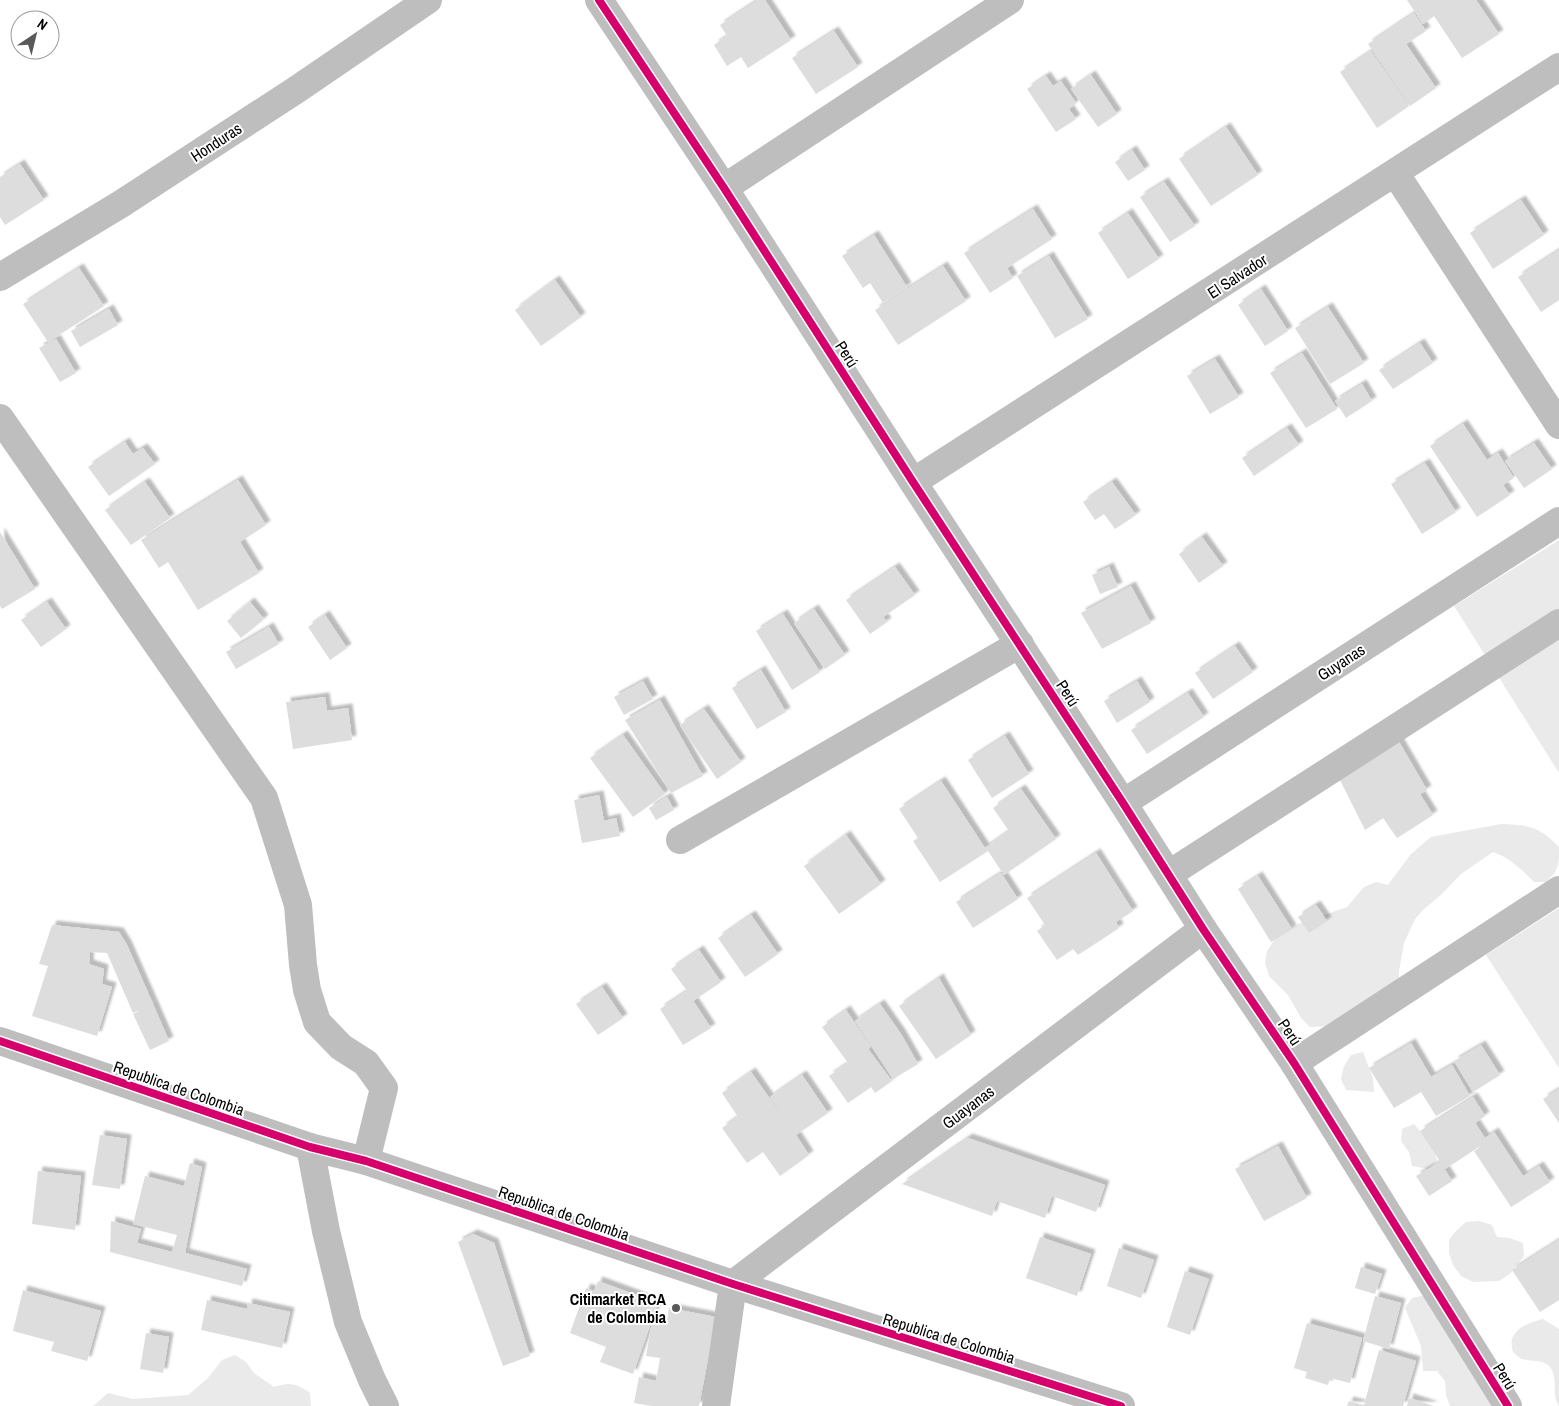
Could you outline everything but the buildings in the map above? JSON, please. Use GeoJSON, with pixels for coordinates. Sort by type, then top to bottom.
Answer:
{"type":"FeatureCollection","features":[{"type":"Feature","properties":{"kind":"street","name":"Honduras"},"geometry":{"type":"LineString","coordinates":[[0,277],[130,199],[296,90],[428,0]]}},
{"type":"Feature","properties":{"kind":"street","name":"Perú"},"geometry":{"type":"LineString","coordinates":[[599,0],[724,188],[1203,929],[1294,1063],[1508,1406]]}},
{"type":"Feature","properties":{"kind":"street"},"geometry":{"type":"LineString","coordinates":[[724,188],[1010,0]]}},
{"type":"Feature","properties":{"kind":"street","name":"El Salvador"},"geometry":{"type":"LineString","coordinates":[[913,482],[1396,174],[1559,67]]}},
{"type":"Feature","properties":{"kind":"street"},"geometry":{"type":"LineString","coordinates":[[1396,174],[1559,425]]}},
{"type":"Feature","properties":{"kind":"street"},"geometry":{"type":"LineString","coordinates":[[0,418],[264,798],[298,905],[307,990],[317,1022],[341,1047],[366,1063],[384,1088],[366,1162]]}},
{"type":"Feature","properties":{"kind":"street","name":"Guyanas"},"geometry":{"type":"LineString","coordinates":[[1123,803],[1559,521]]}},
{"type":"Feature","properties":{"kind":"street"},"geometry":{"type":"LineString","coordinates":[[1168,874],[1559,623]]}},
{"type":"Feature","properties":{"kind":"street"},"geometry":{"type":"LineString","coordinates":[[680,840],[1020,644]]}},
{"type":"Feature","properties":{"kind":"street"},"geometry":{"type":"LineString","coordinates":[[1294,1063],[1559,890]]}},
{"type":"Feature","properties":{"kind":"street","name":"Guayanas"},"geometry":{"type":"LineString","coordinates":[[734,1284],[1203,929]]}},
{"type":"Feature","properties":{"kind":"street","name":"Republica de Colombia"},"geometry":{"type":"LineString","coordinates":[[0,1041],[310,1147],[366,1162],[734,1284],[1122,1406]]}},
{"type":"Feature","properties":{"kind":"street"},"geometry":{"type":"LineString","coordinates":[[310,1147],[326,1231],[348,1322],[385,1406]]}},
{"type":"Feature","properties":{"kind":"street"},"geometry":{"type":"LineString","coordinates":[[716,1406],[734,1284]]}},
{"type":"Feature","properties":{"kind":"shaded area"},"geometry":{"type":"Polygon","coordinates":[[[1559,540],[1559,773],[1454,606],[1559,540]]]}},
{"type":"Feature","properties":{"kind":"shaded area"},"geometry":{"type":"Polygon","coordinates":[[[1501,824],[1533,828],[1552,840],[1559,847],[1557,867],[1550,878],[1546,882],[1534,882],[1520,868],[1493,852],[1461,874],[1415,919],[1404,943],[1399,971],[1399,984],[1337,1026],[1310,1027],[1301,1018],[1288,995],[1269,976],[1265,963],[1267,951],[1281,930],[1347,907],[1364,887],[1376,882],[1388,885],[1411,854],[1431,837],[1501,824]]]}},
{"type":"Feature","properties":{"kind":"shaded area"},"geometry":{"type":"Polygon","coordinates":[[[1559,908],[1559,1068],[1486,955],[1559,908]]]}},
{"type":"Feature","properties":{"kind":"shaded area"},"geometry":{"type":"Polygon","coordinates":[[[1363,1052],[1373,1078],[1374,1092],[1346,1090],[1341,1079],[1344,1066],[1351,1055],[1363,1052]]]}},
{"type":"Feature","properties":{"kind":"shaded area"},"geometry":{"type":"Polygon","coordinates":[[[1414,1124],[1433,1146],[1437,1160],[1429,1169],[1412,1166],[1409,1152],[1401,1141],[1402,1129],[1414,1124]]]}},
{"type":"Feature","properties":{"kind":"shaded area"},"geometry":{"type":"Polygon","coordinates":[[[1479,1221],[1492,1225],[1497,1237],[1510,1238],[1523,1243],[1524,1256],[1510,1274],[1499,1281],[1473,1282],[1461,1276],[1453,1265],[1449,1253],[1449,1240],[1456,1231],[1466,1222],[1479,1221]]]}},
{"type":"Feature","properties":{"kind":"shaded area"},"geometry":{"type":"Polygon","coordinates":[[[1426,1295],[1518,1406],[1450,1406],[1446,1395],[1445,1381],[1437,1371],[1423,1371],[1421,1346],[1405,1308],[1412,1298],[1426,1295]]]}},
{"type":"Feature","properties":{"kind":"shaded area"},"geometry":{"type":"Polygon","coordinates":[[[1543,1319],[1559,1329],[1559,1406],[1555,1397],[1554,1375],[1549,1366],[1543,1362],[1525,1360],[1513,1352],[1512,1349],[1512,1339],[1517,1331],[1525,1325],[1543,1319]]]}},
{"type":"Feature","properties":{"kind":"shaded area"},"geometry":{"type":"Polygon","coordinates":[[[235,1355],[246,1362],[254,1373],[274,1387],[293,1384],[310,1393],[311,1406],[93,1406],[108,1393],[133,1399],[188,1395],[207,1379],[222,1360],[235,1355]]]}},
{"type":"Feature","properties":{"kind":"cycle path"},"geometry":{"type":"LineString","coordinates":[[599,0],[724,188],[1203,929],[1294,1063],[1508,1406]]}},
{"type":"Feature","properties":{"kind":"cycle path"},"geometry":{"type":"LineString","coordinates":[[0,1041],[310,1147],[366,1161],[733,1284],[1121,1406]]}},
{"type":"Feature","properties":{"kind":"place","name":"Citimarket RCA de Colombia"},"geometry":{"type":"Point","coordinates":[676,1308]}}]}
